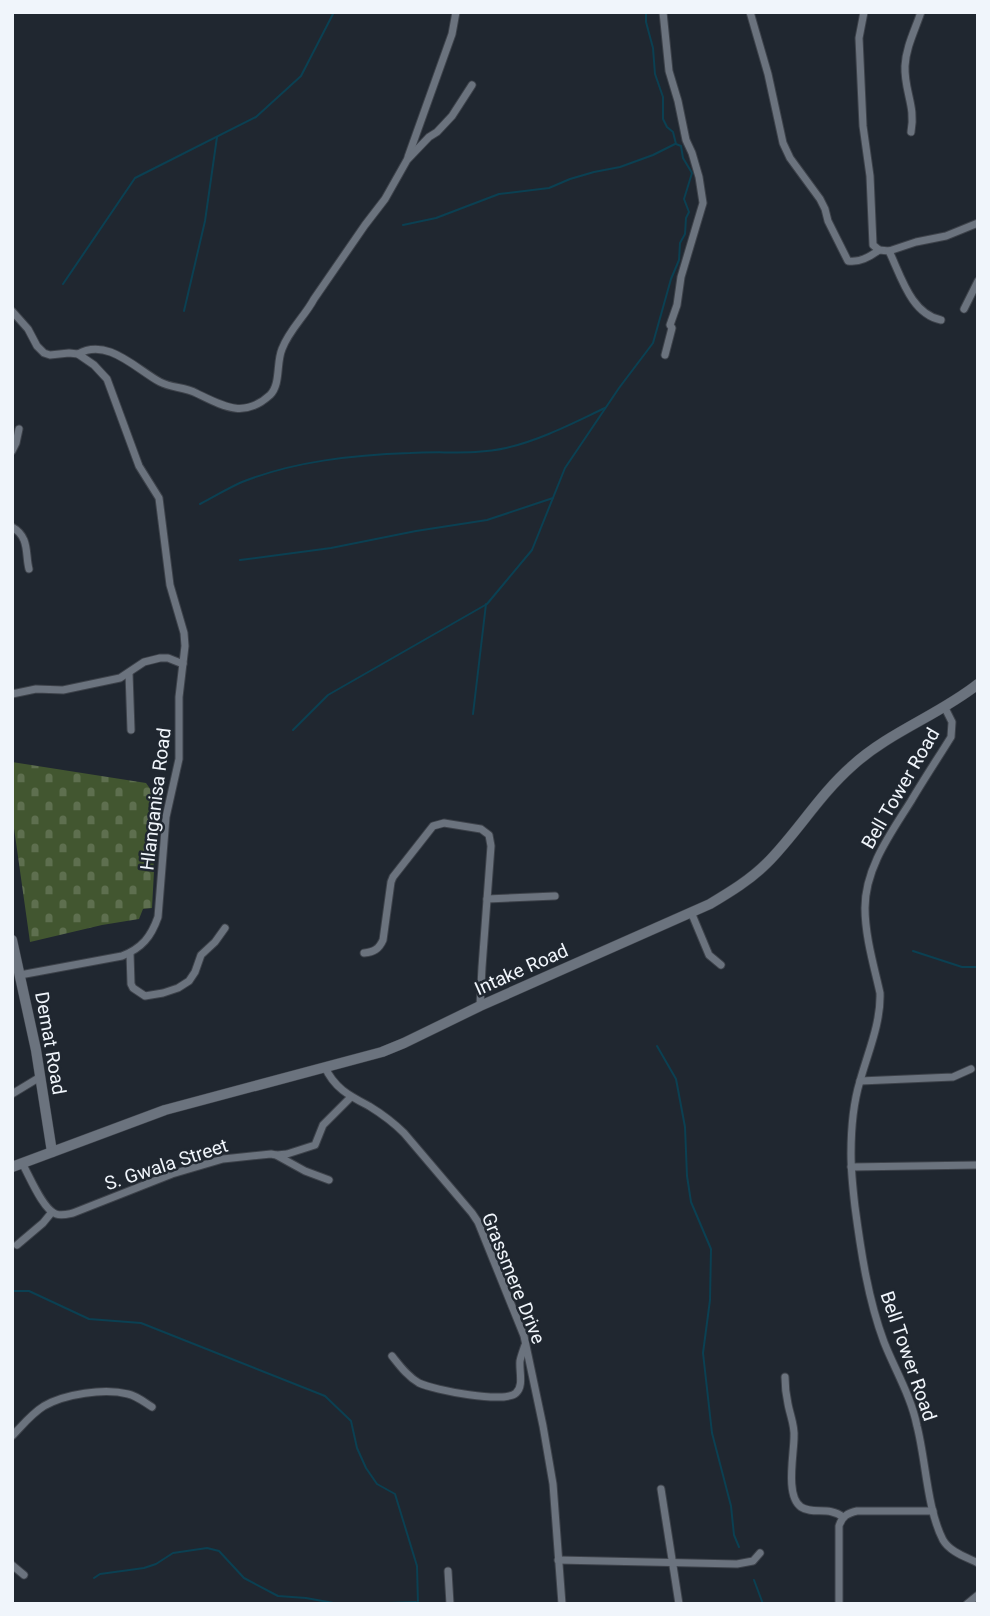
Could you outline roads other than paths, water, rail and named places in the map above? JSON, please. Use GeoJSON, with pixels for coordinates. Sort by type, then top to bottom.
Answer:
{"type":"FeatureCollection","features":[{"type":"Feature","properties":{"kind":"street"},"geometry":{"type":"LineString","coordinates":[[12,311],[44,353],[78,354],[89,350],[111,352],[161,382],[192,391],[222,406],[239,409],[256,404],[276,387],[278,363],[287,338],[385,200],[407,160],[452,34],[456,12]]}},
{"type":"Feature","properties":{"kind":"street"},"geometry":{"type":"LineString","coordinates":[[663,12],[669,71],[684,133],[699,177],[702,203],[681,277],[665,355]]}},
{"type":"Feature","properties":{"kind":"street"},"geometry":{"type":"LineString","coordinates":[[750,12],[768,74],[783,143],[790,158],[820,199],[848,261],[855,262],[880,250]]}},
{"type":"Feature","properties":{"kind":"street"},"geometry":{"type":"LineString","coordinates":[[864,12],[859,38],[873,245],[880,250],[889,251],[946,236],[978,223]]}},
{"type":"Feature","properties":{"kind":"street"},"geometry":{"type":"LineString","coordinates":[[911,132],[913,116],[905,69],[920,12]]}},
{"type":"Feature","properties":{"kind":"street"},"geometry":{"type":"LineString","coordinates":[[407,160],[452,116],[472,85]]}},
{"type":"Feature","properties":{"kind":"street"},"geometry":{"type":"LineString","coordinates":[[889,251],[908,294],[921,310],[941,320]]}},
{"type":"Feature","properties":{"kind":"street"},"geometry":{"type":"LineString","coordinates":[[964,309],[978,281]]}},
{"type":"Feature","properties":{"kind":"street","name":"Hlanganisa Road"},"geometry":{"type":"LineString","coordinates":[[78,354],[94,365],[107,379],[138,467],[159,498],[170,584],[184,633],[179,697],[179,760],[166,817],[158,917],[149,937],[130,953]]}},
{"type":"Feature","properties":{"kind":"street"},"geometry":{"type":"LineString","coordinates":[[12,451],[19,429]]}},
{"type":"Feature","properties":{"kind":"street"},"geometry":{"type":"LineString","coordinates":[[12,527],[19,531],[27,550],[29,569]]}},
{"type":"Feature","properties":{"kind":"street"},"geometry":{"type":"LineString","coordinates":[[12,694],[36,689],[63,691],[120,678],[144,662],[160,658],[183,664]]}},
{"type":"Feature","properties":{"kind":"street"},"geometry":{"type":"LineString","coordinates":[[129,673],[131,730]]}},
{"type":"Feature","properties":{"kind":"street","name":"Intake Road"},"geometry":{"type":"LineString","coordinates":[[17,1165],[164,1110],[404,1044],[480,1006],[710,904],[737,888],[768,863],[852,765],[887,740],[978,684]]}},
{"type":"Feature","properties":{"kind":"street","name":"Bell Tower Road"},"geometry":{"type":"LineString","coordinates":[[944,706],[952,722],[951,737],[886,841],[870,877],[866,895],[867,926],[880,1004],[856,1094],[851,1167],[867,1282],[884,1342],[917,1424],[933,1511],[946,1544],[978,1563]]}},
{"type":"Feature","properties":{"kind":"street"},"geometry":{"type":"LineString","coordinates":[[364,953],[380,946],[391,882],[396,871],[428,830],[444,823],[481,829],[489,835],[491,846],[480,1006]]}},
{"type":"Feature","properties":{"kind":"street"},"geometry":{"type":"LineString","coordinates":[[487,899],[555,896]]}},
{"type":"Feature","properties":{"kind":"street"},"geometry":{"type":"LineString","coordinates":[[691,912],[709,955],[721,965]]}},
{"type":"Feature","properties":{"kind":"street"},"geometry":{"type":"LineString","coordinates":[[20,975],[130,953],[133,988],[145,996],[163,993],[189,981],[201,955],[225,928]]}},
{"type":"Feature","properties":{"kind":"street","name":"Demat Road"},"geometry":{"type":"LineString","coordinates":[[12,940],[31,1022],[52,1152]]}},
{"type":"Feature","properties":{"kind":"street","name":"Grassmere Drive"},"geometry":{"type":"LineString","coordinates":[[325,1067],[333,1083],[393,1122],[472,1213],[482,1232],[526,1345],[554,1484],[562,1604]]}},
{"type":"Feature","properties":{"kind":"street"},"geometry":{"type":"LineString","coordinates":[[860,1080],[953,1077],[971,1069]]}},
{"type":"Feature","properties":{"kind":"street"},"geometry":{"type":"LineString","coordinates":[[12,1094],[40,1077]]}},
{"type":"Feature","properties":{"kind":"street","name":"S. Gwala Street"},"geometry":{"type":"LineString","coordinates":[[52,1212],[60,1215],[73,1213],[172,1174],[223,1158],[288,1154],[315,1145],[323,1125],[351,1097]]}},
{"type":"Feature","properties":{"kind":"street"},"geometry":{"type":"LineString","coordinates":[[276,1155],[304,1171],[328,1180]]}},
{"type":"Feature","properties":{"kind":"street"},"geometry":{"type":"LineString","coordinates":[[17,1165],[52,1212],[17,1245]]}},
{"type":"Feature","properties":{"kind":"street"},"geometry":{"type":"LineString","coordinates":[[851,1167],[978,1165]]}},
{"type":"Feature","properties":{"kind":"street"},"geometry":{"type":"LineString","coordinates":[[392,1356],[417,1382],[442,1391],[505,1398],[516,1394],[520,1388],[520,1365],[526,1345]]}},
{"type":"Feature","properties":{"kind":"street"},"geometry":{"type":"LineString","coordinates":[[785,1377],[794,1428],[792,1485],[797,1503],[805,1509],[836,1512],[843,1517]]}},
{"type":"Feature","properties":{"kind":"street"},"geometry":{"type":"LineString","coordinates":[[12,1436],[44,1406],[71,1396],[97,1392],[130,1394],[152,1407]]}},
{"type":"Feature","properties":{"kind":"street"},"geometry":{"type":"LineString","coordinates":[[661,1489],[679,1604]]}},
{"type":"Feature","properties":{"kind":"street"},"geometry":{"type":"LineString","coordinates":[[839,1604],[839,1526],[843,1517],[857,1511],[933,1511]]}},
{"type":"Feature","properties":{"kind":"street"},"geometry":{"type":"LineString","coordinates":[[558,1560],[737,1564],[753,1561],[760,1553]]}},
{"type":"Feature","properties":{"kind":"street"},"geometry":{"type":"LineString","coordinates":[[12,1565],[24,1575]]}},
{"type":"Feature","properties":{"kind":"street"},"geometry":{"type":"LineString","coordinates":[[448,1571],[450,1604]]}},
{"type":"Feature","properties":{"kind":"street"},"geometry":{"type":"LineString","coordinates":[[967,1604],[978,1595]]}},
{"type":"Feature","properties":{"kind":"waterway"},"geometry":{"type":"LineString","coordinates":[[63,284],[135,178],[256,117],[301,76],[334,12]]}},
{"type":"Feature","properties":{"kind":"waterway"},"geometry":{"type":"LineString","coordinates":[[293,730],[328,695],[487,604],[532,550],[565,468],[653,343],[679,260],[680,243],[685,234],[689,212],[684,199],[692,173],[683,158],[681,146],[676,144],[673,132],[663,119],[663,97],[655,74],[646,12]]}},
{"type":"Feature","properties":{"kind":"waterway"},"geometry":{"type":"LineString","coordinates":[[184,311],[205,221],[217,137]]}},
{"type":"Feature","properties":{"kind":"waterway"},"geometry":{"type":"LineString","coordinates":[[403,225],[436,218],[499,194],[549,188],[570,179],[620,167],[675,144]]}},
{"type":"Feature","properties":{"kind":"waterway"},"geometry":{"type":"LineString","coordinates":[[200,504],[242,482],[325,460],[422,452],[470,452],[519,445],[605,408]]}},
{"type":"Feature","properties":{"kind":"waterway"},"geometry":{"type":"LineString","coordinates":[[240,560],[331,548],[487,520],[553,498]]}},
{"type":"Feature","properties":{"kind":"waterway"},"geometry":{"type":"LineString","coordinates":[[473,714],[486,604]]}},
{"type":"Feature","properties":{"kind":"waterway"},"geometry":{"type":"LineString","coordinates":[[913,951],[962,967],[978,967]]}},
{"type":"Feature","properties":{"kind":"waterway"},"geometry":{"type":"LineString","coordinates":[[657,1046],[676,1079],[685,1127],[691,1202],[711,1249],[710,1300],[703,1353],[712,1433],[739,1547]]}},
{"type":"Feature","properties":{"kind":"waterway"},"geometry":{"type":"LineString","coordinates":[[12,1291],[29,1291],[89,1319],[141,1323],[325,1396],[351,1421],[357,1448],[377,1484],[395,1494],[417,1566],[418,1604]]}},
{"type":"Feature","properties":{"kind":"waterway"},"geometry":{"type":"LineString","coordinates":[[94,1578],[100,1574],[144,1568],[173,1553],[207,1548],[219,1551],[244,1578],[278,1596],[339,1604]]}},
{"type":"Feature","properties":{"kind":"waterway"},"geometry":{"type":"LineString","coordinates":[[754,1580],[763,1604]]}},
{"type":"Feature","properties":{"kind":"waterway"},"geometry":{"type":"LineString","coordinates":[[361,1604],[416,1602]]}}]}
